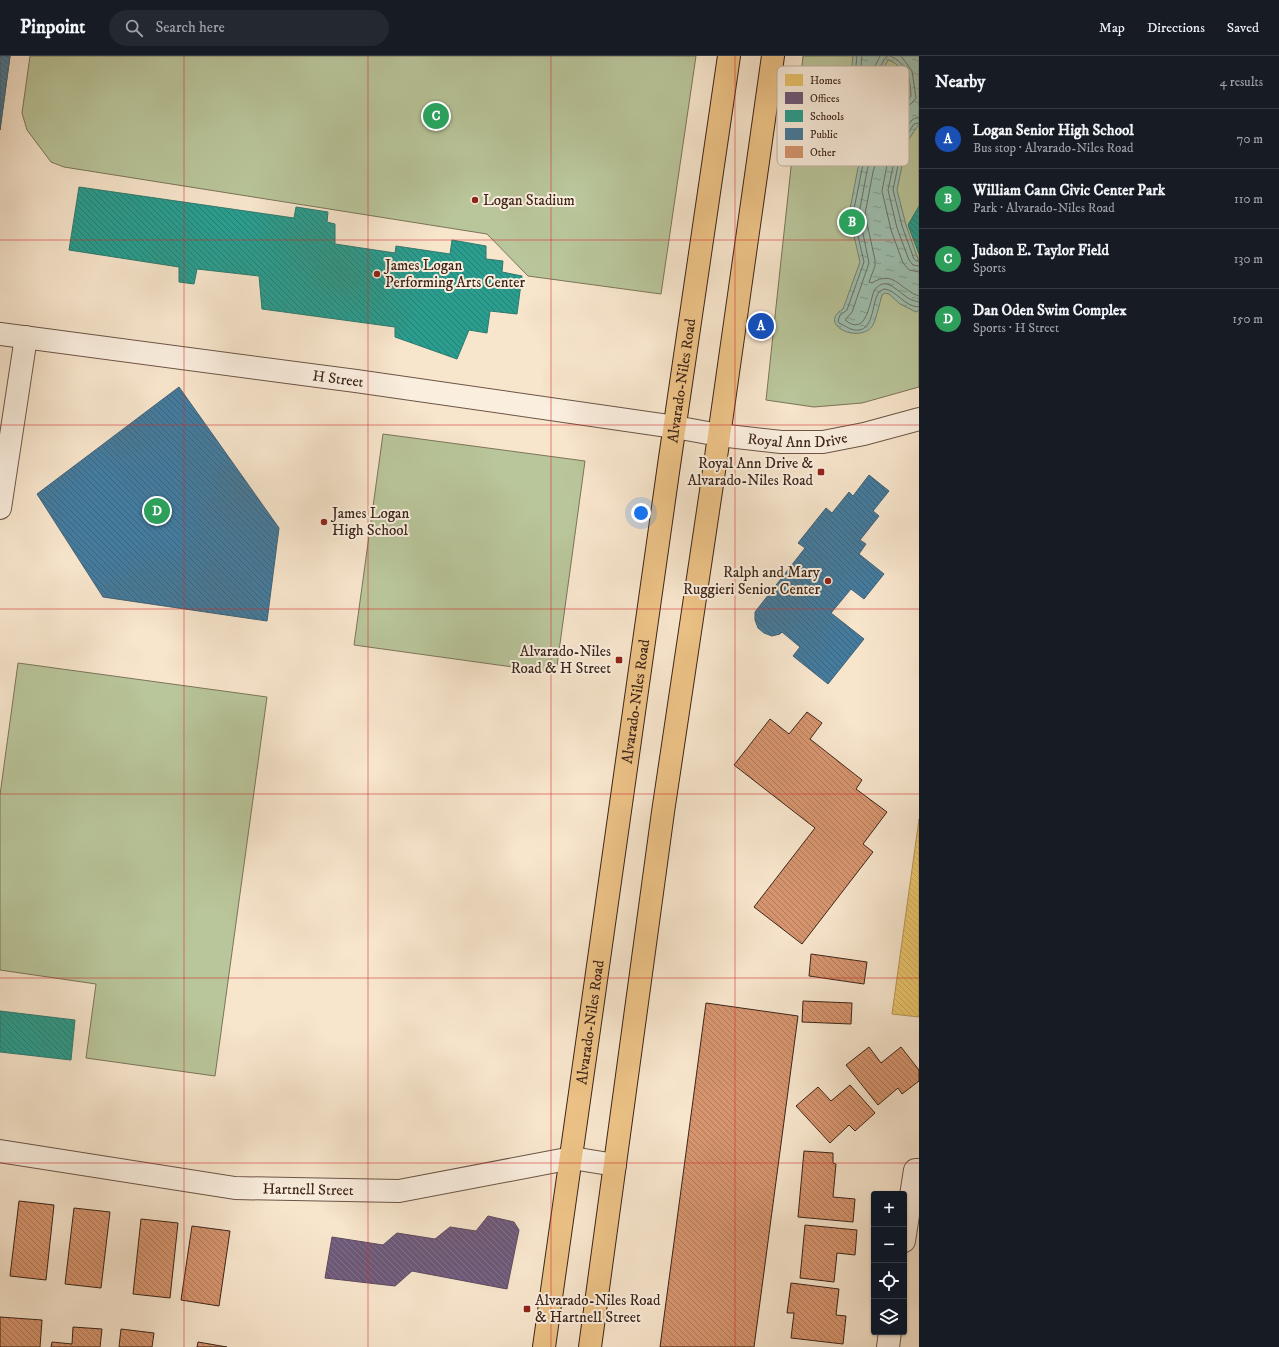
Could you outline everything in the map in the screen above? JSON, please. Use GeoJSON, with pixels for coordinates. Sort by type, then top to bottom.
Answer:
{"type":"FeatureCollection","features":[{"type":"Feature","properties":{"kind":"main road","name":"Alvarado-Niles Road"},"geometry":{"type":"LineString","coordinates":[[544,1347],[729,56]]}},
{"type":"Feature","properties":{"kind":"main road"},"geometry":{"type":"LineString","coordinates":[[590,1347],[663,812],[773,56]]}},
{"type":"Feature","properties":{"kind":"street","name":"H Street"},"geometry":{"type":"LineString","coordinates":[[0,334],[675,427]]}},
{"type":"Feature","properties":{"kind":"street"},"geometry":{"type":"LineString","coordinates":[[0,508],[26,337]]}},
{"type":"Feature","properties":{"kind":"street","name":"Royal Ann Drive"},"geometry":{"type":"LineString","coordinates":[[675,427],[719,435],[781,442],[823,442],[864,434],[919,418]]}},
{"type":"Feature","properties":{"kind":"street","name":"Hartnell Street"},"geometry":{"type":"LineString","coordinates":[[0,1151],[235,1188],[399,1191],[572,1158],[616,1165]]}},
{"type":"Feature","properties":{"kind":"street"},"geometry":{"type":"LineString","coordinates":[[907,1227],[917,1170]]}},
{"type":"Feature","properties":{"kind":"street"},"geometry":{"type":"LineString","coordinates":[[888,1347],[890,1335]]}},
{"type":"Feature","properties":{"kind":"shaded area","name":"Logan Stadium"},"geometry":{"type":"Polygon","coordinates":[[[30,56],[696,56],[661,294],[528,276],[487,234],[64,167],[51,162],[27,130],[22,113],[30,56]]]}},
{"type":"Feature","properties":{"kind":"shaded area"},"geometry":{"type":"Polygon","coordinates":[[[803,56],[919,56],[919,387],[862,403],[814,407],[766,400],[791,166],[909,166],[909,66],[802,66],[803,56]]]}},
{"type":"Feature","properties":{"kind":"shaded area"},"geometry":{"type":"Polygon","coordinates":[[[383,434],[585,461],[556,673],[354,645],[383,434]]]}},
{"type":"Feature","properties":{"kind":"shaded area"},"geometry":{"type":"Polygon","coordinates":[[[18,663],[267,697],[215,1076],[86,1058],[96,984],[0,970],[0,795],[18,663]]]}},
{"type":"Feature","properties":{"kind":"water"},"geometry":{"type":"Polygon","coordinates":[[[853,56],[919,56],[919,124],[909,139],[909,66],[898,66],[888,60],[885,66],[852,66],[853,56]]]}},
{"type":"Feature","properties":{"kind":"water"},"geometry":{"type":"Polygon","coordinates":[[[859,166],[902,166],[897,190],[906,225],[919,262],[919,310],[916,312],[900,304],[889,294],[885,293],[882,295],[873,325],[867,331],[851,333],[837,326],[835,321],[836,315],[843,309],[860,262],[849,214],[859,166]]]}},
{"type":"Feature","properties":{"kind":"building: Homes"},"geometry":{"type":"Polygon","coordinates":[[[919,819],[919,1017],[892,1014],[919,819]]]}},
{"type":"Feature","properties":{"kind":"building: Offices"},"geometry":{"type":"Polygon","coordinates":[[[488,1216],[514,1222],[519,1230],[507,1289],[412,1271],[395,1286],[325,1278],[332,1237],[383,1245],[397,1233],[435,1239],[450,1227],[476,1231],[488,1216]]]}},
{"type":"Feature","properties":{"kind":"building: Schools"},"geometry":{"type":"Polygon","coordinates":[[[0,56],[10,56],[0,130],[0,56]]]}},
{"type":"Feature","properties":{"kind":"building: Schools","name":"James Logan Performing Arts Center"},"geometry":{"type":"Polygon","coordinates":[[[79,187],[294,218],[296,207],[328,212],[327,222],[335,224],[335,244],[395,253],[396,246],[450,254],[452,240],[486,246],[486,259],[503,261],[502,272],[522,276],[517,314],[490,311],[487,333],[469,330],[457,359],[395,337],[395,327],[262,309],[259,276],[197,269],[194,284],[179,282],[179,267],[69,250],[79,187]]]}},
{"type":"Feature","properties":{"kind":"building: Schools"},"geometry":{"type":"Polygon","coordinates":[[[919,206],[919,254],[908,225],[919,206]]]}},
{"type":"Feature","properties":{"kind":"building: Schools"},"geometry":{"type":"Polygon","coordinates":[[[0,1011],[75,1020],[71,1060],[0,1052],[0,1011]]]}},
{"type":"Feature","properties":{"kind":"building: Public"},"geometry":{"type":"Polygon","coordinates":[[[0,56],[10,56],[0,130],[0,56]]]}},
{"type":"Feature","properties":{"kind":"building: Public"},"geometry":{"type":"Polygon","coordinates":[[[179,387],[279,528],[267,621],[103,597],[37,494],[179,387]]]}},
{"type":"Feature","properties":{"kind":"building: Public","name":"Ralph and Mary Ruggieri Senior Center"},"geometry":{"type":"Polygon","coordinates":[[[869,475],[889,491],[873,511],[879,516],[860,540],[866,544],[859,554],[884,574],[864,599],[851,589],[831,613],[864,639],[828,684],[793,656],[800,647],[782,632],[772,636],[764,633],[758,628],[755,620],[755,612],[805,548],[798,543],[826,508],[832,513],[849,492],[853,496],[869,475]]]}},
{"type":"Feature","properties":{"kind":"building: Other"},"geometry":{"type":"Polygon","coordinates":[[[807,712],[822,723],[810,739],[862,780],[856,789],[887,812],[863,844],[873,852],[802,944],[754,907],[815,828],[734,765],[770,719],[789,734],[807,712]]]}},
{"type":"Feature","properties":{"kind":"building: Other"},"geometry":{"type":"Polygon","coordinates":[[[811,954],[867,962],[864,984],[809,976],[811,954]]]}},
{"type":"Feature","properties":{"kind":"building: Other"},"geometry":{"type":"Polygon","coordinates":[[[803,1001],[852,1003],[851,1024],[802,1022],[803,1001]]]}},
{"type":"Feature","properties":{"kind":"building: Other"},"geometry":{"type":"Polygon","coordinates":[[[706,1003],[798,1016],[754,1347],[660,1347],[706,1003]]]}},
{"type":"Feature","properties":{"kind":"building: Other"},"geometry":{"type":"Polygon","coordinates":[[[869,1047],[881,1063],[901,1047],[919,1070],[919,1081],[902,1094],[898,1088],[878,1105],[846,1065],[869,1047]]]}},
{"type":"Feature","properties":{"kind":"building: Other"},"geometry":{"type":"Polygon","coordinates":[[[850,1085],[875,1113],[855,1131],[849,1125],[830,1143],[796,1106],[818,1087],[831,1101],[850,1085]]]}},
{"type":"Feature","properties":{"kind":"building: Other"},"geometry":{"type":"Polygon","coordinates":[[[804,1151],[833,1153],[833,1163],[836,1164],[833,1197],[855,1199],[853,1222],[798,1217],[804,1151]]]}},
{"type":"Feature","properties":{"kind":"building: Other"},"geometry":{"type":"Polygon","coordinates":[[[19,1201],[54,1205],[46,1280],[10,1276],[19,1201]]]}},
{"type":"Feature","properties":{"kind":"building: Other"},"geometry":{"type":"Polygon","coordinates":[[[74,1208],[110,1212],[101,1288],[65,1284],[74,1208]]]}},
{"type":"Feature","properties":{"kind":"building: Other"},"geometry":{"type":"Polygon","coordinates":[[[141,1219],[178,1223],[170,1298],[133,1294],[141,1219]]]}},
{"type":"Feature","properties":{"kind":"building: Other"},"geometry":{"type":"Polygon","coordinates":[[[805,1225],[857,1230],[855,1255],[837,1253],[834,1282],[800,1278],[805,1225]]]}},
{"type":"Feature","properties":{"kind":"building: Other"},"geometry":{"type":"Polygon","coordinates":[[[192,1226],[230,1231],[219,1306],[181,1300],[192,1226]]]}},
{"type":"Feature","properties":{"kind":"building: Other"},"geometry":{"type":"Polygon","coordinates":[[[791,1283],[839,1289],[836,1315],[846,1316],[843,1344],[791,1338],[794,1313],[787,1313],[791,1283]]]}},
{"type":"Feature","properties":{"kind":"building: Other"},"geometry":{"type":"Polygon","coordinates":[[[0,1317],[42,1320],[40,1347],[0,1347],[0,1317]]]}},
{"type":"Feature","properties":{"kind":"building: Other"},"geometry":{"type":"Polygon","coordinates":[[[73,1327],[102,1329],[100,1347],[51,1347],[52,1342],[72,1344],[73,1327]]]}},
{"type":"Feature","properties":{"kind":"building: Other"},"geometry":{"type":"Polygon","coordinates":[[[121,1329],[154,1333],[152,1347],[119,1347],[121,1329]]]}},
{"type":"Feature","properties":{"kind":"building: Other"},"geometry":{"type":"Polygon","coordinates":[[[198,1342],[227,1347],[197,1347],[198,1342]]]}},
{"type":"Feature","properties":{"kind":"place","name":"Judson E. Taylor Field"},"geometry":{"type":"Point","coordinates":[436,116]}},
{"type":"Feature","properties":{"kind":"place","name":"Logan Stadium"},"geometry":{"type":"Point","coordinates":[475,200]}},
{"type":"Feature","properties":{"kind":"place","name":"William Cann Civic Center Park"},"geometry":{"type":"Point","coordinates":[852,222]}},
{"type":"Feature","properties":{"kind":"place","name":"James Logan Performing Arts Center"},"geometry":{"type":"Point","coordinates":[377,274]}},
{"type":"Feature","properties":{"kind":"place","name":"Logan Senior High School"},"geometry":{"type":"Point","coordinates":[761,326]}},
{"type":"Feature","properties":{"kind":"place","name":"Royal Ann Drive & Alvarado-Niles Road"},"geometry":{"type":"Point","coordinates":[821,472]}},
{"type":"Feature","properties":{"kind":"place","name":"Dan Oden Swim Complex"},"geometry":{"type":"Point","coordinates":[157,511]}},
{"type":"Feature","properties":{"kind":"place","name":"James Logan High School"},"geometry":{"type":"Point","coordinates":[324,522]}},
{"type":"Feature","properties":{"kind":"place","name":"Ralph and Mary Ruggieri Senior Center"},"geometry":{"type":"Point","coordinates":[828,581]}},
{"type":"Feature","properties":{"kind":"place","name":"Alvarado-Niles Road & H Street"},"geometry":{"type":"Point","coordinates":[619,660]}},
{"type":"Feature","properties":{"kind":"place","name":"Alvarado-Niles Road & Hartnell Street"},"geometry":{"type":"Point","coordinates":[527,1309]}}]}
